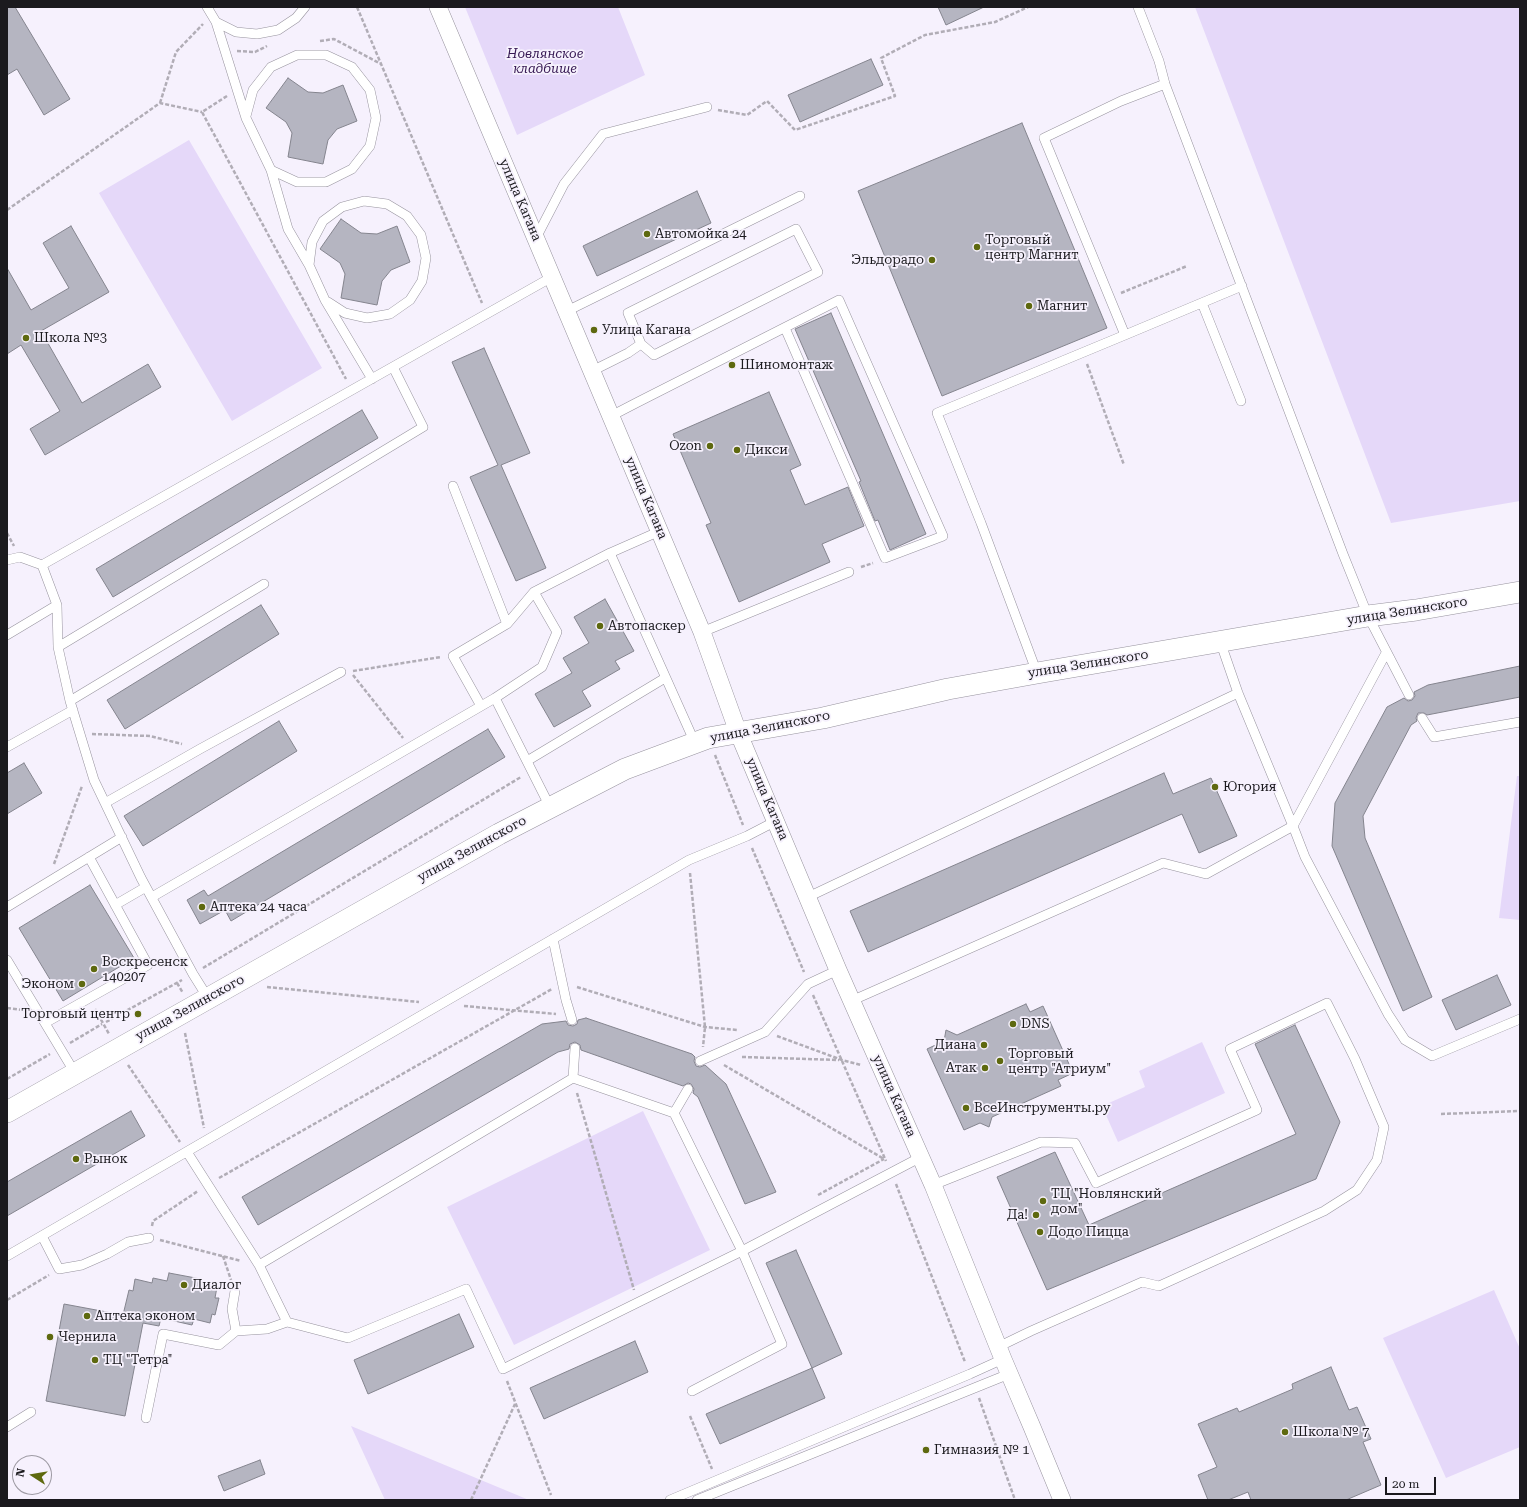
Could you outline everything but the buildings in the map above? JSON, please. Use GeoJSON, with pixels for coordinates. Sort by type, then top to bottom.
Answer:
{"type":"FeatureCollection","features":[{"type":"Feature","properties":{"kind":"street","name":"улица Кагана"},"geometry":{"type":"LineString","coordinates":[[438,7],[702,632],[738,732],[851,1001],[933,1185],[1003,1360],[1062,1500]]}},
{"type":"Feature","properties":{"kind":"street","name":"улица Зелинского"},"geometry":{"type":"LineString","coordinates":[[7,1112],[75,1072],[498,834],[625,768],[702,741],[738,732],[823,718],[948,689],[1220,641],[1520,592]]}},
{"type":"Feature","properties":{"kind":"lane"},"geometry":{"type":"LineString","coordinates":[[212,15],[236,32],[257,34],[278,30],[296,18],[304,7]]}},
{"type":"Feature","properties":{"kind":"lane"},"geometry":{"type":"LineString","coordinates":[[1138,7],[1159,61],[1165,84],[1368,616],[1409,695]]}},
{"type":"Feature","properties":{"kind":"lane"},"geometry":{"type":"LineString","coordinates":[[212,15],[246,118],[271,170],[288,229],[309,265],[325,300],[372,380]]}},
{"type":"Feature","properties":{"kind":"lane"},"geometry":{"type":"LineString","coordinates":[[246,118],[253,90],[271,67],[297,55],[326,55],[352,68],[370,90],[376,118],[370,146],[352,169],[326,182],[297,182],[271,170]]}},
{"type":"Feature","properties":{"kind":"lane"},"geometry":{"type":"LineString","coordinates":[[1126,334],[1044,138],[1121,101],[1165,84]]}},
{"type":"Feature","properties":{"kind":"lane"},"geometry":{"type":"LineString","coordinates":[[536,238],[564,184],[603,134],[707,107]]}},
{"type":"Feature","properties":{"kind":"lane"},"geometry":{"type":"LineString","coordinates":[[566,311],[800,196]]}},
{"type":"Feature","properties":{"kind":"lane"},"geometry":{"type":"LineString","coordinates":[[309,265],[312,242],[323,222],[342,207],[364,201],[387,204],[407,216],[421,235],[426,258],[422,281],[410,300],[390,314],[367,318],[344,313],[325,300]]}},
{"type":"Feature","properties":{"kind":"lane"},"geometry":{"type":"LineString","coordinates":[[796,229],[818,272],[654,355],[641,344],[628,312],[796,229]]}},
{"type":"Feature","properties":{"kind":"lane"},"geometry":{"type":"LineString","coordinates":[[7,560],[20,557],[42,565],[552,277]]}},
{"type":"Feature","properties":{"kind":"lane"},"geometry":{"type":"LineString","coordinates":[[1037,673],[981,523],[937,413],[1242,286]]}},
{"type":"Feature","properties":{"kind":"lane"},"geometry":{"type":"LineString","coordinates":[[611,416],[839,300],[943,536],[885,558],[785,328]]}},
{"type":"Feature","properties":{"kind":"lane"},"geometry":{"type":"LineString","coordinates":[[1202,303],[1241,401]]}},
{"type":"Feature","properties":{"kind":"lane"},"geometry":{"type":"LineString","coordinates":[[592,371],[628,353],[641,344]]}},
{"type":"Feature","properties":{"kind":"lane"},"geometry":{"type":"LineString","coordinates":[[58,647],[423,427],[393,367]]}},
{"type":"Feature","properties":{"kind":"lane"},"geometry":{"type":"LineString","coordinates":[[453,486],[507,624]]}},
{"type":"Feature","properties":{"kind":"lane"},"geometry":{"type":"LineString","coordinates":[[480,706],[453,656],[507,624],[534,592],[610,553],[660,531]]}},
{"type":"Feature","properties":{"kind":"lane"},"geometry":{"type":"LineString","coordinates":[[610,553],[665,678],[702,741]]}},
{"type":"Feature","properties":{"kind":"lane"},"geometry":{"type":"LineString","coordinates":[[42,565],[57,605],[58,647],[70,701],[94,780],[146,888],[193,974],[208,998]]}},
{"type":"Feature","properties":{"kind":"lane"},"geometry":{"type":"LineString","coordinates":[[702,632],[849,572]]}},
{"type":"Feature","properties":{"kind":"lane"},"geometry":{"type":"LineString","coordinates":[[70,701],[264,584]]}},
{"type":"Feature","properties":{"kind":"lane"},"geometry":{"type":"LineString","coordinates":[[152,897],[495,698],[542,667],[557,632],[534,592]]}},
{"type":"Feature","properties":{"kind":"lane"},"geometry":{"type":"LineString","coordinates":[[7,635],[57,605]]}},
{"type":"Feature","properties":{"kind":"lane"},"geometry":{"type":"LineString","coordinates":[[1220,641],[1238,693],[1305,857],[1388,1014],[1405,1040],[1432,1056],[1520,1019]]}},
{"type":"Feature","properties":{"kind":"lane"},"geometry":{"type":"LineString","coordinates":[[851,1001],[1164,863],[1206,874],[1292,826],[1386,653]]}},
{"type":"Feature","properties":{"kind":"lane"},"geometry":{"type":"LineString","coordinates":[[105,803],[341,672]]}},
{"type":"Feature","properties":{"kind":"lane"},"geometry":{"type":"LineString","coordinates":[[527,761],[665,678]]}},
{"type":"Feature","properties":{"kind":"lane"},"geometry":{"type":"LineString","coordinates":[[808,897],[1238,693]]}},
{"type":"Feature","properties":{"kind":"lane"},"geometry":{"type":"LineString","coordinates":[[495,698],[550,807]]}},
{"type":"Feature","properties":{"kind":"lane"},"geometry":{"type":"LineString","coordinates":[[7,747],[73,710]]}},
{"type":"Feature","properties":{"kind":"lane"},"geometry":{"type":"LineString","coordinates":[[1422,718],[1434,737],[1520,722]]}},
{"type":"Feature","properties":{"kind":"lane"},"geometry":{"type":"LineString","coordinates":[[7,1256],[689,860],[747,836],[776,821]]}},
{"type":"Feature","properties":{"kind":"lane"},"geometry":{"type":"LineString","coordinates":[[7,907],[122,838]]}},
{"type":"Feature","properties":{"kind":"lane"},"geometry":{"type":"LineString","coordinates":[[45,1022],[148,965],[88,858]]}},
{"type":"Feature","properties":{"kind":"lane"},"geometry":{"type":"LineString","coordinates":[[115,905],[146,888]]}},
{"type":"Feature","properties":{"kind":"lane"},"geometry":{"type":"LineString","coordinates":[[553,939],[572,1018]]}},
{"type":"Feature","properties":{"kind":"lane"},"geometry":{"type":"LineString","coordinates":[[7,960],[75,1072]]}},
{"type":"Feature","properties":{"kind":"lane"},"geometry":{"type":"LineString","coordinates":[[700,1061],[765,1032],[808,984],[838,970]]}},
{"type":"Feature","properties":{"kind":"lane"},"geometry":{"type":"LineString","coordinates":[[697,1500],[976,1388],[1031,1331],[1142,1282],[1159,1286],[1324,1211],[1357,1190],[1377,1160],[1384,1127],[1327,1003],[1230,1049],[1257,1110],[1096,1183],[1075,1143],[1041,1142],[933,1185]]}},
{"type":"Feature","properties":{"kind":"lane"},"geometry":{"type":"LineString","coordinates":[[573,1078],[575,1048]]}},
{"type":"Feature","properties":{"kind":"lane"},"geometry":{"type":"LineString","coordinates":[[259,1265],[573,1078],[674,1113],[742,1251],[782,1344],[692,1391]]}},
{"type":"Feature","properties":{"kind":"lane"},"geometry":{"type":"LineString","coordinates":[[674,1113],[688,1089]]}},
{"type":"Feature","properties":{"kind":"lane"},"geometry":{"type":"LineString","coordinates":[[187,1152],[259,1265],[287,1322]]}},
{"type":"Feature","properties":{"kind":"lane"},"geometry":{"type":"LineString","coordinates":[[146,1418],[163,1334],[219,1345],[236,1331],[267,1329],[287,1322],[348,1338],[466,1289],[503,1369],[742,1251],[921,1157]]}},
{"type":"Feature","properties":{"kind":"lane"},"geometry":{"type":"LineString","coordinates":[[42,1236],[59,1269],[82,1264],[107,1254],[128,1242],[149,1238]]}},
{"type":"Feature","properties":{"kind":"lane"},"geometry":{"type":"LineString","coordinates":[[235,1291],[232,1309],[236,1331]]}},
{"type":"Feature","properties":{"kind":"lane"},"geometry":{"type":"LineString","coordinates":[[670,1500],[1003,1360]]}},
{"type":"Feature","properties":{"kind":"lane"},"geometry":{"type":"LineString","coordinates":[[7,1427],[31,1412]]}},
{"type":"Feature","properties":{"kind":"path"},"geometry":{"type":"LineString","coordinates":[[357,7],[487,315]]}},
{"type":"Feature","properties":{"kind":"path"},"geometry":{"type":"LineString","coordinates":[[707,107],[747,115],[768,101],[796,130],[895,96],[881,58],[925,35],[995,22],[1028,7]]}},
{"type":"Feature","properties":{"kind":"path"},"geometry":{"type":"LineString","coordinates":[[7,210],[160,103],[176,52],[212,15]]}},
{"type":"Feature","properties":{"kind":"path"},"geometry":{"type":"LineString","coordinates":[[160,103],[202,112],[237,90]]}},
{"type":"Feature","properties":{"kind":"path"},"geometry":{"type":"LineString","coordinates":[[202,112],[352,390]]}},
{"type":"Feature","properties":{"kind":"path"},"geometry":{"type":"LineString","coordinates":[[1110,297],[1187,266]]}},
{"type":"Feature","properties":{"kind":"path"},"geometry":{"type":"LineString","coordinates":[[1083,352],[1124,465]]}},
{"type":"Feature","properties":{"kind":"path"},"geometry":{"type":"LineString","coordinates":[[849,572],[885,558]]}},
{"type":"Feature","properties":{"kind":"path"},"geometry":{"type":"LineString","coordinates":[[411,747],[350,671],[453,656]]}},
{"type":"Feature","properties":{"kind":"path"},"geometry":{"type":"LineString","coordinates":[[80,734],[150,736],[200,749]]}},
{"type":"Feature","properties":{"kind":"path"},"geometry":{"type":"LineString","coordinates":[[702,741],[747,836],[808,984],[892,1173],[970,1374]]}},
{"type":"Feature","properties":{"kind":"path"},"geometry":{"type":"LineString","coordinates":[[47,883],[89,766]]}},
{"type":"Feature","properties":{"kind":"path"},"geometry":{"type":"LineString","coordinates":[[106,1022],[193,974],[532,770]]}},
{"type":"Feature","properties":{"kind":"path"},"geometry":{"type":"LineString","coordinates":[[689,860],[705,1028],[700,1061]]}},
{"type":"Feature","properties":{"kind":"path"},"geometry":{"type":"LineString","coordinates":[[207,1184],[563,983],[705,1028]]}},
{"type":"Feature","properties":{"kind":"path"},"geometry":{"type":"LineString","coordinates":[[263,986],[572,1018]]}},
{"type":"Feature","properties":{"kind":"path"},"geometry":{"type":"LineString","coordinates":[[94,1006],[108,1031]]}},
{"type":"Feature","properties":{"kind":"path"},"geometry":{"type":"LineString","coordinates":[[185,1029],[207,1140]]}},
{"type":"Feature","properties":{"kind":"path"},"geometry":{"type":"LineString","coordinates":[[740,1057],[842,1060],[861,1065]]}},
{"type":"Feature","properties":{"kind":"path"},"geometry":{"type":"LineString","coordinates":[[723,1064],[884,1159]]}},
{"type":"Feature","properties":{"kind":"path"},"geometry":{"type":"LineString","coordinates":[[122,1068],[128,1065],[187,1152]]}},
{"type":"Feature","properties":{"kind":"path"},"geometry":{"type":"LineString","coordinates":[[573,1078],[636,1297]]}},
{"type":"Feature","properties":{"kind":"path"},"geometry":{"type":"LineString","coordinates":[[1441,1114],[1520,1111]]}},
{"type":"Feature","properties":{"kind":"path"},"geometry":{"type":"LineString","coordinates":[[186,1199],[153,1221],[149,1238],[223,1256],[235,1291]]}},
{"type":"Feature","properties":{"kind":"path"},"geometry":{"type":"LineString","coordinates":[[7,1300],[59,1269]]}},
{"type":"Feature","properties":{"kind":"path"},"geometry":{"type":"LineString","coordinates":[[503,1369],[515,1404],[551,1495]]}},
{"type":"Feature","properties":{"kind":"path"},"geometry":{"type":"LineString","coordinates":[[976,1388],[1015,1500]]}},
{"type":"Feature","properties":{"kind":"path"},"geometry":{"type":"LineString","coordinates":[[471,1500],[515,1404]]}},
{"type":"Feature","properties":{"kind":"path"},"geometry":{"type":"LineString","coordinates":[[690,1416],[716,1480]]}},
{"type":"Feature","properties":{"kind":"green space","name":"Новлянское кладбище"},"geometry":{"type":"Polygon","coordinates":[[[465,7],[618,7],[645,75],[517,135],[465,7]]]}},
{"type":"Feature","properties":{"kind":"green space"},"geometry":{"type":"Polygon","coordinates":[[[1195,7],[1520,7],[1520,501],[1391,523],[1195,7]]]}},
{"type":"Feature","properties":{"kind":"green space"},"geometry":{"type":"Polygon","coordinates":[[[189,140],[322,368],[232,421],[99,193],[189,140]]]}},
{"type":"Feature","properties":{"kind":"green space"},"geometry":{"type":"Polygon","coordinates":[[[1517,776],[1520,776],[1520,920],[1499,918],[1517,776]]]}},
{"type":"Feature","properties":{"kind":"green space"},"geometry":{"type":"Polygon","coordinates":[[[1202,1042],[1225,1093],[1118,1142],[1102,1106],[1145,1087],[1139,1071],[1202,1042]]]}},
{"type":"Feature","properties":{"kind":"green space"},"geometry":{"type":"Polygon","coordinates":[[[643,1111],[710,1250],[514,1345],[447,1207],[643,1111]]]}},
{"type":"Feature","properties":{"kind":"green space"},"geometry":{"type":"Polygon","coordinates":[[[1494,1290],[1520,1349],[1520,1447],[1446,1478],[1383,1338],[1494,1290]]]}},
{"type":"Feature","properties":{"kind":"green space"},"geometry":{"type":"Polygon","coordinates":[[[351,1426],[529,1500],[385,1500],[351,1426]]]}},
{"type":"Feature","properties":{"kind":"place","name":"Автомойка 24"},"geometry":{"type":"Point","coordinates":[647,234]}},
{"type":"Feature","properties":{"kind":"place","name":"Торговый центр Магнит"},"geometry":{"type":"Point","coordinates":[977,247]}},
{"type":"Feature","properties":{"kind":"place","name":"Эльдорадо"},"geometry":{"type":"Point","coordinates":[932,260]}},
{"type":"Feature","properties":{"kind":"place","name":"Магнит"},"geometry":{"type":"Point","coordinates":[1029,306]}},
{"type":"Feature","properties":{"kind":"place","name":"Улица Кагана"},"geometry":{"type":"Point","coordinates":[594,330]}},
{"type":"Feature","properties":{"kind":"place","name":"Школа №3"},"geometry":{"type":"Point","coordinates":[26,338]}},
{"type":"Feature","properties":{"kind":"place","name":"Шиномонтаж"},"geometry":{"type":"Point","coordinates":[732,365]}},
{"type":"Feature","properties":{"kind":"place","name":"Ozon"},"geometry":{"type":"Point","coordinates":[710,446]}},
{"type":"Feature","properties":{"kind":"place","name":"Дикси"},"geometry":{"type":"Point","coordinates":[737,450]}},
{"type":"Feature","properties":{"kind":"place","name":"Автопаскер"},"geometry":{"type":"Point","coordinates":[600,626]}},
{"type":"Feature","properties":{"kind":"place","name":"Югория"},"geometry":{"type":"Point","coordinates":[1215,787]}},
{"type":"Feature","properties":{"kind":"place","name":"Аптека 24 часа"},"geometry":{"type":"Point","coordinates":[202,907]}},
{"type":"Feature","properties":{"kind":"place","name":"Воскресенск 140207"},"geometry":{"type":"Point","coordinates":[94,969]}},
{"type":"Feature","properties":{"kind":"place","name":"Эконом"},"geometry":{"type":"Point","coordinates":[82,984]}},
{"type":"Feature","properties":{"kind":"place","name":"Торговый центр"},"geometry":{"type":"Point","coordinates":[138,1014]}},
{"type":"Feature","properties":{"kind":"place","name":"DNS"},"geometry":{"type":"Point","coordinates":[1013,1024]}},
{"type":"Feature","properties":{"kind":"place","name":"Диана"},"geometry":{"type":"Point","coordinates":[984,1045]}},
{"type":"Feature","properties":{"kind":"place","name":"Торговый центр \"Атриум\""},"geometry":{"type":"Point","coordinates":[1000,1061]}},
{"type":"Feature","properties":{"kind":"place","name":"Атак"},"geometry":{"type":"Point","coordinates":[985,1068]}},
{"type":"Feature","properties":{"kind":"place","name":"ВсеИнструменты.ру"},"geometry":{"type":"Point","coordinates":[966,1108]}},
{"type":"Feature","properties":{"kind":"place","name":"Рынок"},"geometry":{"type":"Point","coordinates":[76,1159]}},
{"type":"Feature","properties":{"kind":"place","name":"ТЦ \"Новлянский дом\""},"geometry":{"type":"Point","coordinates":[1043,1201]}},
{"type":"Feature","properties":{"kind":"place","name":"Да!"},"geometry":{"type":"Point","coordinates":[1036,1215]}},
{"type":"Feature","properties":{"kind":"place","name":"Додо Пицца"},"geometry":{"type":"Point","coordinates":[1040,1232]}},
{"type":"Feature","properties":{"kind":"place","name":"Диалог"},"geometry":{"type":"Point","coordinates":[184,1285]}},
{"type":"Feature","properties":{"kind":"place","name":"Аптека эконом"},"geometry":{"type":"Point","coordinates":[87,1316]}},
{"type":"Feature","properties":{"kind":"place","name":"Чернила"},"geometry":{"type":"Point","coordinates":[50,1337]}},
{"type":"Feature","properties":{"kind":"place","name":"ТЦ \"Тетра\""},"geometry":{"type":"Point","coordinates":[95,1360]}},
{"type":"Feature","properties":{"kind":"place","name":"Школа № 7"},"geometry":{"type":"Point","coordinates":[1285,1432]}},
{"type":"Feature","properties":{"kind":"place","name":"Гимназия № 1"},"geometry":{"type":"Point","coordinates":[926,1450]}}]}
